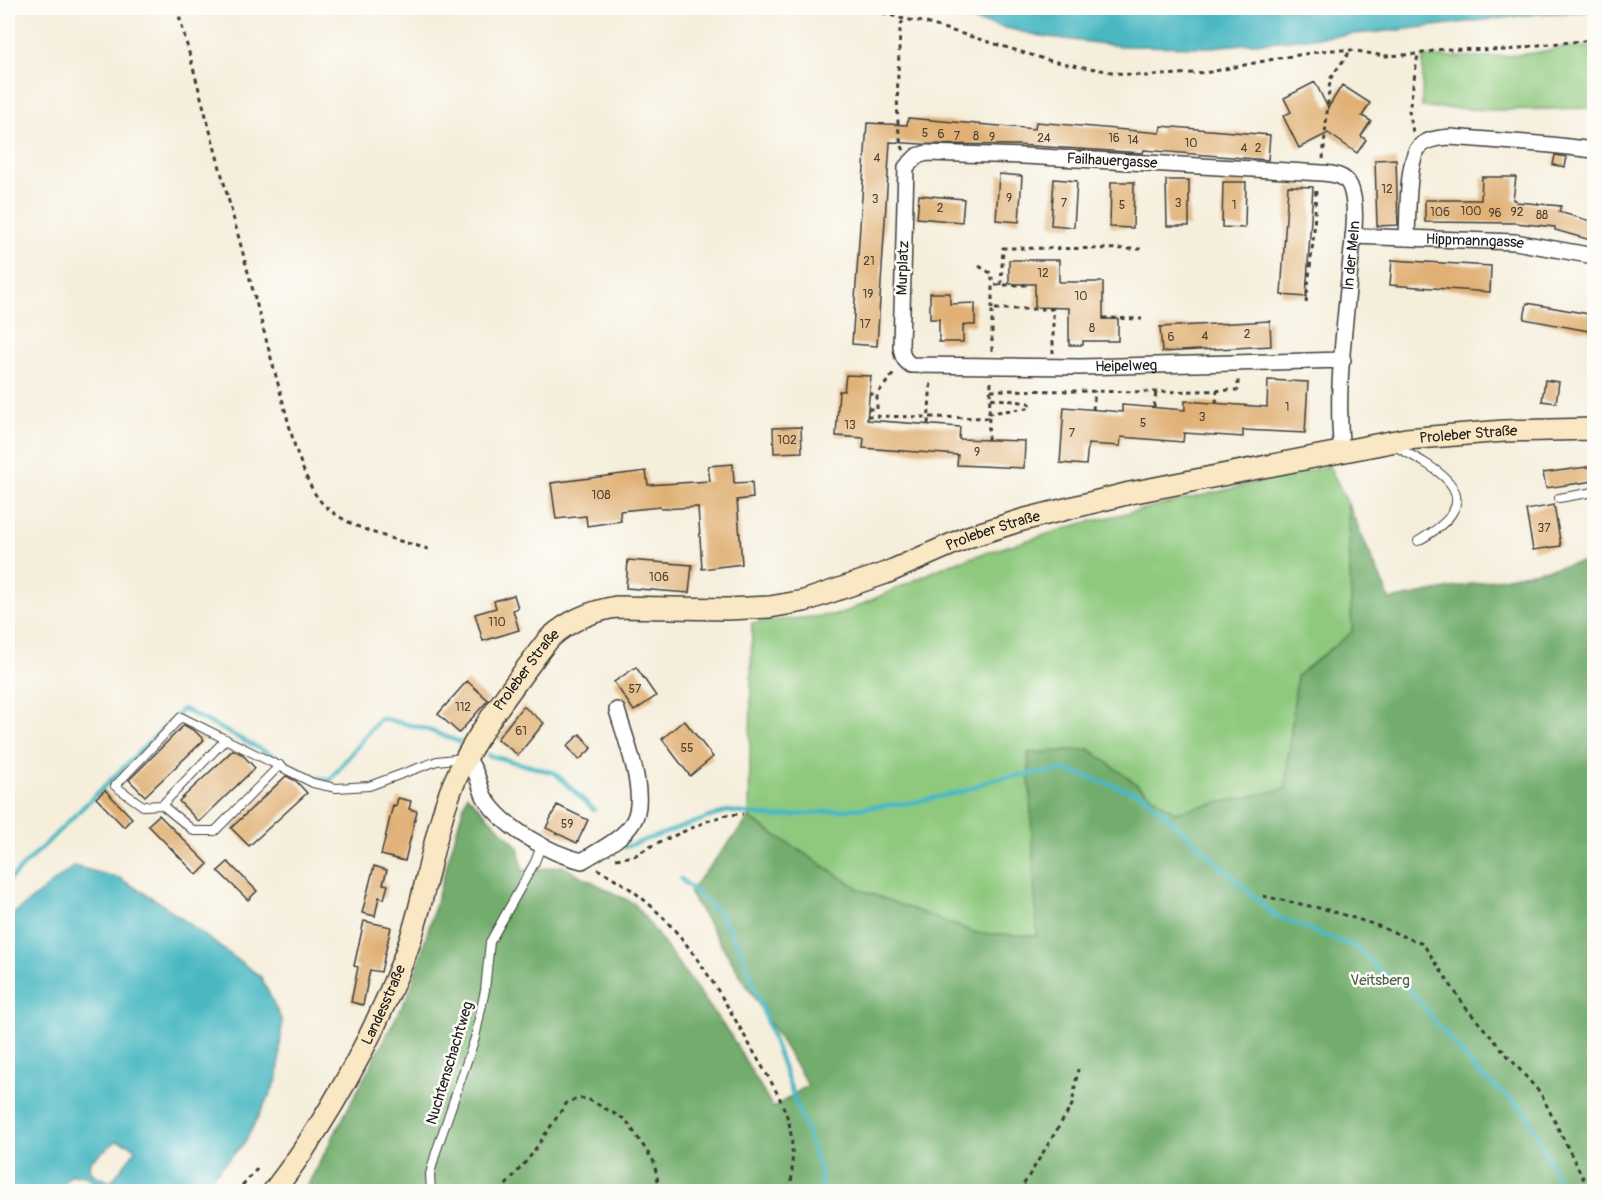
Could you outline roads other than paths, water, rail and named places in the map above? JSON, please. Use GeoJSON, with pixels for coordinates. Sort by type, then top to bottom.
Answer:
{"type":"FeatureCollection","features":[{"type":"Feature","properties":{"kind":"main road","name":"Proleber Straße"},"geometry":{"type":"LineString","coordinates":[[447,800],[468,758],[515,684],[550,638],[568,625],[600,610],[634,606],[770,608],[804,601],[886,573],[968,537],[1022,520],[1130,493],[1388,442],[1471,433],[1594,429]]}},
{"type":"Feature","properties":{"kind":"main road","name":"Landesstraße"},"geometry":{"type":"LineString","coordinates":[[273,1191],[316,1131],[347,1079],[387,1000],[419,910],[447,800]]}},
{"type":"Feature","properties":{"kind":"street"},"geometry":{"type":"LineString","coordinates":[[1407,238],[1411,172],[1416,150],[1425,143],[1436,138],[1450,137],[1594,150]]}},
{"type":"Feature","properties":{"kind":"street","name":"Failhauergasse"},"geometry":{"type":"LineString","coordinates":[[909,164],[927,153],[1024,156],[1322,173]]}},
{"type":"Feature","properties":{"kind":"street","name":"Murplatz"},"geometry":{"type":"LineString","coordinates":[[908,363],[902,356],[901,346],[909,164]]}},
{"type":"Feature","properties":{"kind":"street","name":"In der Meln"},"geometry":{"type":"LineString","coordinates":[[1322,173],[1336,175],[1346,180],[1354,202],[1339,397],[1342,451]]}},
{"type":"Feature","properties":{"kind":"street","name":"Hippmanngasse"},"geometry":{"type":"LineString","coordinates":[[1353,236],[1515,242],[1594,256]]}},
{"type":"Feature","properties":{"kind":"street","name":"Heipelweg"},"geometry":{"type":"LineString","coordinates":[[908,363],[932,366],[1053,367],[1343,360]]}},
{"type":"Feature","properties":{"kind":"street"},"geometry":{"type":"LineString","coordinates":[[468,758],[478,777],[486,801],[496,813],[541,846],[563,856],[582,861],[621,835],[633,823],[639,808],[639,790],[617,710]]}},
{"type":"Feature","properties":{"kind":"lane"},"geometry":{"type":"LineString","coordinates":[[1388,442],[1434,468],[1445,477],[1456,495],[1454,513],[1446,523],[1418,541]]}},
{"type":"Feature","properties":{"kind":"lane"},"geometry":{"type":"LineString","coordinates":[[1559,498],[1594,492]]}},
{"type":"Feature","properties":{"kind":"lane"},"geometry":{"type":"LineString","coordinates":[[280,765],[215,831],[194,831],[162,806],[143,806],[115,786],[181,717],[280,765],[313,783],[336,788],[369,786],[437,761],[468,758]]}},
{"type":"Feature","properties":{"kind":"lane"},"geometry":{"type":"LineString","coordinates":[[162,806],[226,739]]}},
{"type":"Feature","properties":{"kind":"lane","name":"Nuchtenschachtweg"},"geometry":{"type":"LineString","coordinates":[[431,1191],[430,1174],[436,1152],[475,1038],[485,990],[490,942],[541,846]]}},
{"type":"Feature","properties":{"kind":"water"},"geometry":{"type":"Polygon","coordinates":[[[920,8],[1594,8],[1594,11],[1536,14],[1399,30],[1211,47],[1121,46],[1040,36],[920,8]]]}},
{"type":"Feature","properties":{"kind":"water"},"geometry":{"type":"Polygon","coordinates":[[[74,866],[119,878],[159,902],[261,977],[282,1021],[278,1078],[245,1142],[198,1191],[103,1191],[86,1176],[71,1175],[55,1191],[8,1191],[8,918],[74,866]],[[117,1141],[90,1161],[89,1168],[94,1175],[111,1182],[136,1150],[129,1144],[117,1141]]]}},
{"type":"Feature","properties":{"kind":"waterway"},"geometry":{"type":"LineString","coordinates":[[8,881],[183,709],[316,778],[330,780],[380,718],[423,728],[460,742]]}},
{"type":"Feature","properties":{"kind":"waterway"},"geometry":{"type":"LineString","coordinates":[[488,755],[555,773],[594,810]]}},
{"type":"Feature","properties":{"kind":"waterway"},"geometry":{"type":"LineString","coordinates":[[625,847],[727,811],[776,817],[910,803],[961,792],[994,779],[1065,770],[1144,795],[1275,916],[1357,948],[1381,972],[1405,985],[1479,1074],[1518,1105],[1528,1116],[1564,1192]]}},
{"type":"Feature","properties":{"kind":"waterway"},"geometry":{"type":"LineString","coordinates":[[681,879],[719,913],[741,950],[821,1172],[821,1192]]}},
{"type":"Feature","properties":{"kind":"park label","name":"Veitsberg"},"geometry":{"type":"Point","coordinates":[1380,980]}}]}
